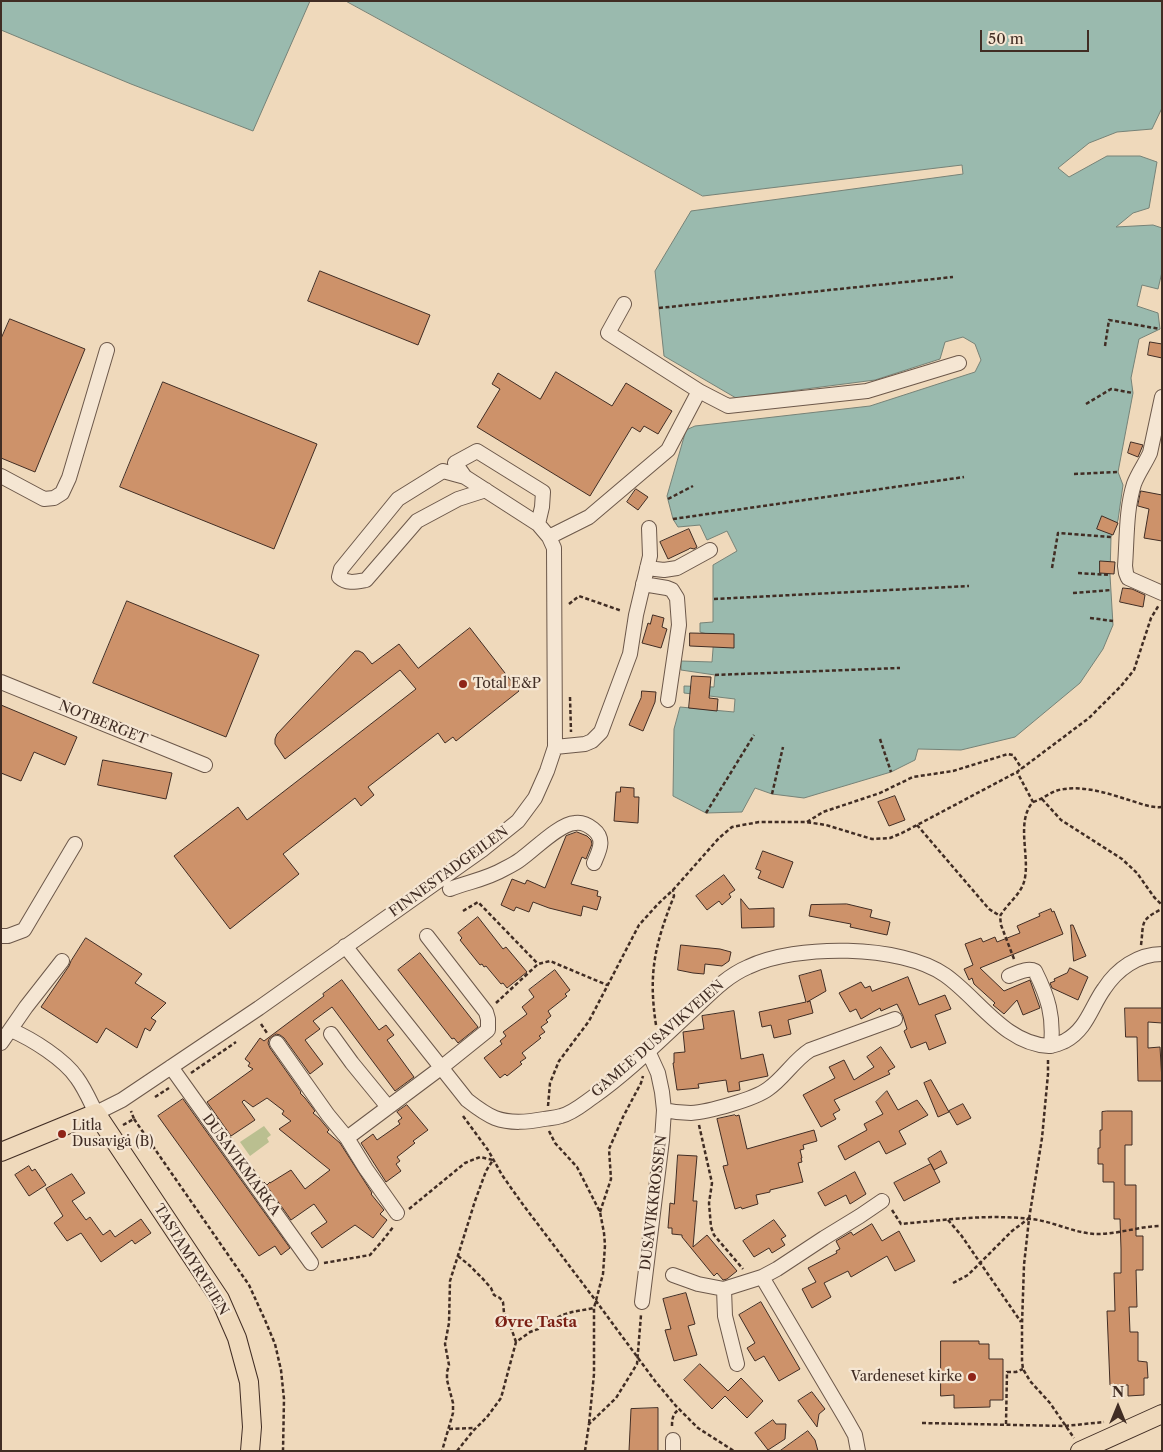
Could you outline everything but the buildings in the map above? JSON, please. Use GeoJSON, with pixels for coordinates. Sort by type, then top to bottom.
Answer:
{"type":"FeatureCollection","features":[{"type":"Feature","properties":{"kind":"main road"},"geometry":{"type":"LineString","coordinates":[[1,1152],[96,1113]]}},
{"type":"Feature","properties":{"kind":"main road","name":"TASTAMYRVEIEN"},"geometry":{"type":"LineString","coordinates":[[96,1113],[220,1299],[237,1338],[249,1382],[252,1427],[250,1451]]}},
{"type":"Feature","properties":{"kind":"main road"},"geometry":{"type":"LineString","coordinates":[[1079,1446],[1162,1414]]}},
{"type":"Feature","properties":{"kind":"street"},"geometry":{"type":"LineString","coordinates":[[624,304],[608,333],[699,391],[728,406],[866,391],[959,363]]}},
{"type":"Feature","properties":{"kind":"street"},"geometry":{"type":"LineString","coordinates":[[1,476],[44,499],[54,498],[62,493],[69,478],[108,350]]}},
{"type":"Feature","properties":{"kind":"street"},"geometry":{"type":"LineString","coordinates":[[549,537],[589,517],[668,450],[699,391]]}},
{"type":"Feature","properties":{"kind":"street"},"geometry":{"type":"LineString","coordinates":[[1162,397],[1150,453],[1133,487],[1129,506],[1125,566],[1128,578],[1162,593]]}},
{"type":"Feature","properties":{"kind":"street"},"geometry":{"type":"LineString","coordinates":[[464,477],[455,463],[478,451],[543,492],[538,524]]}},
{"type":"Feature","properties":{"kind":"street"},"geometry":{"type":"LineString","coordinates":[[464,477],[443,471],[398,500],[341,569],[339,577],[344,582],[366,580],[417,521],[458,499],[486,490]]}},
{"type":"Feature","properties":{"kind":"street","name":"FINNESTADGEILEN"},"geometry":{"type":"LineString","coordinates":[[96,1113],[122,1100],[259,1008],[482,850],[518,821],[535,798],[547,771],[554,747],[554,548],[549,537],[538,524],[464,477]]}},
{"type":"Feature","properties":{"kind":"street"},"geometry":{"type":"LineString","coordinates":[[554,747],[585,744],[592,741],[601,732],[630,654],[636,615],[648,562],[649,528]]}},
{"type":"Feature","properties":{"kind":"street"},"geometry":{"type":"LineString","coordinates":[[648,562],[664,570],[677,568],[710,550]]}},
{"type":"Feature","properties":{"kind":"street"},"geometry":{"type":"LineString","coordinates":[[643,584],[667,588],[672,590],[678,598],[679,625],[668,700]]}},
{"type":"Feature","properties":{"kind":"street","name":"NOTBERGET"},"geometry":{"type":"LineString","coordinates":[[1,682],[206,765]]}},
{"type":"Feature","properties":{"kind":"street"},"geometry":{"type":"LineString","coordinates":[[450,889],[478,881],[504,869],[521,859],[562,828],[574,822],[589,826],[599,836],[601,843],[594,863]]}},
{"type":"Feature","properties":{"kind":"street"},"geometry":{"type":"LineString","coordinates":[[1,936],[8,936],[24,930],[75,844]]}},
{"type":"Feature","properties":{"kind":"street"},"geometry":{"type":"LineString","coordinates":[[347,1138],[488,1030],[486,1012],[426,936]]}},
{"type":"Feature","properties":{"kind":"street","name":"GAMLE DUSAVIKVEIEN"},"geometry":{"type":"LineString","coordinates":[[345,946],[467,1100],[494,1118],[507,1121],[519,1122],[561,1116],[576,1110],[615,1080],[725,980],[748,966],[766,960],[808,952],[855,951],[895,955],[913,959],[944,974],[960,986],[1007,1030],[1026,1040],[1051,1046]]}},
{"type":"Feature","properties":{"kind":"street"},"geometry":{"type":"LineString","coordinates":[[1014,974],[1032,969],[1035,971],[1048,999],[1052,1026],[1051,1046],[1077,1032],[1086,1021],[1097,999],[1112,978],[1124,967],[1138,958],[1162,954]]}},
{"type":"Feature","properties":{"kind":"street"},"geometry":{"type":"LineString","coordinates":[[1,1044],[26,1007],[62,961]]}},
{"type":"Feature","properties":{"kind":"street"},"geometry":{"type":"LineString","coordinates":[[664,1110],[696,1112],[710,1110],[760,1094],[769,1089],[810,1050],[895,1019]]}},
{"type":"Feature","properties":{"kind":"street"},"geometry":{"type":"LineString","coordinates":[[11,1030],[64,1062],[86,1091],[96,1113]]}},
{"type":"Feature","properties":{"kind":"street"},"geometry":{"type":"LineString","coordinates":[[331,1034],[388,1107]]}},
{"type":"Feature","properties":{"kind":"street"},"geometry":{"type":"LineString","coordinates":[[277,1042],[400,1215]]}},
{"type":"Feature","properties":{"kind":"street","name":"DUSAVIKKROSSEN"},"geometry":{"type":"LineString","coordinates":[[642,1302],[664,1110],[658,1073],[648,1051]]}},
{"type":"Feature","properties":{"kind":"street","name":"DUSAVIKMARKA"},"geometry":{"type":"LineString","coordinates":[[171,1066],[311,1263]]}},
{"type":"Feature","properties":{"kind":"street","name":"DUSAVIKKROSSEN"},"geometry":{"type":"LineString","coordinates":[[673,1275],[698,1284],[724,1289],[757,1278],[777,1269],[882,1201]]}},
{"type":"Feature","properties":{"kind":"street"},"geometry":{"type":"LineString","coordinates":[[757,1278],[846,1419],[855,1435],[858,1451]]}},
{"type":"Feature","properties":{"kind":"street"},"geometry":{"type":"LineString","coordinates":[[724,1289],[725,1316],[737,1364]]}},
{"type":"Feature","properties":{"kind":"path"},"geometry":{"type":"LineString","coordinates":[[659,308],[953,277]]}},
{"type":"Feature","properties":{"kind":"path"},"geometry":{"type":"LineString","coordinates":[[1105,346],[1109,320],[1160,329]]}},
{"type":"Feature","properties":{"kind":"path"},"geometry":{"type":"LineString","coordinates":[[1086,404],[1111,389],[1133,393]]}},
{"type":"Feature","properties":{"kind":"path"},"geometry":{"type":"LineString","coordinates":[[1074,474],[1118,472]]}},
{"type":"Feature","properties":{"kind":"path"},"geometry":{"type":"LineString","coordinates":[[673,519],[964,477]]}},
{"type":"Feature","properties":{"kind":"path"},"geometry":{"type":"LineString","coordinates":[[668,499],[693,486]]}},
{"type":"Feature","properties":{"kind":"path"},"geometry":{"type":"LineString","coordinates":[[1052,568],[1058,533],[1111,537]]}},
{"type":"Feature","properties":{"kind":"path"},"geometry":{"type":"LineString","coordinates":[[1078,573],[1110,575]]}},
{"type":"Feature","properties":{"kind":"path"},"geometry":{"type":"LineString","coordinates":[[714,599],[969,586]]}},
{"type":"Feature","properties":{"kind":"path"},"geometry":{"type":"LineString","coordinates":[[1073,593],[1111,590]]}},
{"type":"Feature","properties":{"kind":"path"},"geometry":{"type":"LineString","coordinates":[[569,613],[569,603],[579,596],[636,615]]}},
{"type":"Feature","properties":{"kind":"path"},"geometry":{"type":"LineString","coordinates":[[585,1451],[590,1424],[594,1374],[594,1308],[603,1274],[604,1233],[600,1212],[577,1167],[555,1143],[549,1130],[548,1105],[550,1083],[559,1061],[589,1021],[639,925],[719,838],[732,827],[758,822],[806,822],[862,837],[890,838],[902,834],[1022,769],[1089,718],[1121,686],[1134,670],[1151,618],[1162,599]]}},
{"type":"Feature","properties":{"kind":"path"},"geometry":{"type":"LineString","coordinates":[[1090,618],[1113,621]]}},
{"type":"Feature","properties":{"kind":"path"},"geometry":{"type":"LineString","coordinates":[[716,675],[900,668]]}},
{"type":"Feature","properties":{"kind":"path"},"geometry":{"type":"LineString","coordinates":[[570,689],[571,746]]}},
{"type":"Feature","properties":{"kind":"path"},"geometry":{"type":"LineString","coordinates":[[706,813],[754,735]]}},
{"type":"Feature","properties":{"kind":"path"},"geometry":{"type":"LineString","coordinates":[[880,739],[891,772]]}},
{"type":"Feature","properties":{"kind":"path"},"geometry":{"type":"LineString","coordinates":[[772,794],[783,747]]}},
{"type":"Feature","properties":{"kind":"path"},"geometry":{"type":"LineString","coordinates":[[806,822],[823,812],[880,793],[914,777],[953,771],[1008,754],[1013,755],[1022,769]]}},
{"type":"Feature","properties":{"kind":"path"},"geometry":{"type":"LineString","coordinates":[[1017,772],[1033,802]]}},
{"type":"Feature","properties":{"kind":"path"},"geometry":{"type":"LineString","coordinates":[[1000,916],[1021,889],[1024,880],[1026,864],[1025,825],[1028,809],[1033,802],[1059,789],[1083,788],[1150,807],[1162,807]]}},
{"type":"Feature","properties":{"kind":"path"},"geometry":{"type":"LineString","coordinates":[[1042,799],[1061,820],[1122,859],[1137,873],[1154,898],[1162,905]]}},
{"type":"Feature","properties":{"kind":"path"},"geometry":{"type":"LineString","coordinates":[[917,825],[989,909],[1000,916],[1014,974]]}},
{"type":"Feature","properties":{"kind":"path"},"geometry":{"type":"LineString","coordinates":[[664,1036],[657,1028],[652,1001],[653,968],[657,943],[674,896],[673,890]]}},
{"type":"Feature","properties":{"kind":"path"},"geometry":{"type":"LineString","coordinates":[[463,911],[478,902],[538,964]]}},
{"type":"Feature","properties":{"kind":"path"},"geometry":{"type":"LineString","coordinates":[[1138,958],[1141,928],[1144,920],[1162,909]]}},
{"type":"Feature","properties":{"kind":"path"},"geometry":{"type":"LineString","coordinates":[[486,1012],[538,964],[550,961],[607,985]]}},
{"type":"Feature","properties":{"kind":"path"},"geometry":{"type":"LineString","coordinates":[[186,1078],[240,1039]]}},
{"type":"Feature","properties":{"kind":"path"},"geometry":{"type":"LineString","coordinates":[[1051,1046],[1047,1062],[1048,1074],[1042,1138],[1029,1219],[1024,1265],[1023,1369],[1030,1381],[1050,1403],[1079,1446]]}},
{"type":"Feature","properties":{"kind":"path"},"geometry":{"type":"LineString","coordinates":[[600,1212],[611,1179],[609,1149],[641,1083],[648,1051]]}},
{"type":"Feature","properties":{"kind":"path"},"geometry":{"type":"LineString","coordinates":[[150,1099],[175,1085]]}},
{"type":"Feature","properties":{"kind":"path"},"geometry":{"type":"LineString","coordinates":[[136,1108],[130,1112],[134,1119],[249,1285],[265,1320],[275,1344],[281,1370],[284,1399],[283,1451]]}},
{"type":"Feature","properties":{"kind":"path"},"geometry":{"type":"LineString","coordinates":[[459,1112],[488,1150],[520,1202],[655,1381],[698,1428],[728,1449],[734,1451]]}},
{"type":"Feature","properties":{"kind":"path"},"geometry":{"type":"LineString","coordinates":[[696,1112],[712,1183],[709,1203],[711,1227],[714,1235],[757,1278]]}},
{"type":"Feature","properties":{"kind":"path"},"geometry":{"type":"LineString","coordinates":[[118,1128],[134,1119]]}},
{"type":"Feature","properties":{"kind":"path"},"geometry":{"type":"LineString","coordinates":[[311,1263],[313,1265],[370,1255],[400,1215],[465,1163],[480,1158],[493,1160]]}},
{"type":"Feature","properties":{"kind":"path"},"geometry":{"type":"LineString","coordinates":[[442,1451],[449,1429],[453,1403],[447,1380],[446,1372],[449,1365],[445,1344],[449,1323],[450,1281],[466,1224],[486,1171],[493,1160]]}},
{"type":"Feature","properties":{"kind":"path"},"geometry":{"type":"LineString","coordinates":[[882,1201],[888,1204],[901,1224],[1004,1217],[1048,1222],[1096,1234],[1121,1232],[1148,1226],[1162,1226]]}},
{"type":"Feature","properties":{"kind":"path"},"geometry":{"type":"LineString","coordinates":[[953,1283],[968,1275],[1012,1231],[1029,1219]]}},
{"type":"Feature","properties":{"kind":"path"},"geometry":{"type":"LineString","coordinates":[[948,1220],[981,1263],[1022,1324]]}},
{"type":"Feature","properties":{"kind":"path"},"geometry":{"type":"LineString","coordinates":[[457,1451],[487,1418],[501,1398],[516,1342],[504,1313],[503,1302],[494,1295],[483,1279],[458,1256]]}},
{"type":"Feature","properties":{"kind":"path"},"geometry":{"type":"LineString","coordinates":[[590,1424],[616,1398],[637,1364],[642,1302]]}},
{"type":"Feature","properties":{"kind":"path"},"geometry":{"type":"LineString","coordinates":[[516,1342],[530,1332],[562,1315],[594,1308]]}},
{"type":"Feature","properties":{"kind":"path"},"geometry":{"type":"LineString","coordinates":[[1006,1424],[1007,1372],[1016,1372],[1023,1369]]}},
{"type":"Feature","properties":{"kind":"path"},"geometry":{"type":"LineString","coordinates":[[673,1445],[672,1418],[679,1409]]}},
{"type":"Feature","properties":{"kind":"path"},"geometry":{"type":"LineString","coordinates":[[922,1423],[1064,1426],[1106,1421]]}},
{"type":"Feature","properties":{"kind":"path"},"geometry":{"type":"LineString","coordinates":[[449,1429],[476,1428]]}},
{"type":"Feature","properties":{"kind":"green space"},"geometry":{"type":"Polygon","coordinates":[[[264,1126],[271,1135],[267,1138],[269,1142],[250,1156],[240,1142],[264,1126]]]}},
{"type":"Feature","properties":{"kind":"shaded area"},"geometry":{"type":"Polygon","coordinates":[[[1,1],[310,1],[253,131],[131,84],[1,30],[1,1]]]}},
{"type":"Feature","properties":{"kind":"shaded area"},"geometry":{"type":"Polygon","coordinates":[[[346,1],[1162,1],[1162,108],[1152,129],[1117,132],[1089,143],[1058,168],[1069,177],[1107,156],[1140,156],[1157,162],[1149,208],[1133,213],[1116,227],[1153,225],[1162,228],[1162,272],[1158,289],[1142,285],[1137,306],[1158,313],[1160,329],[1139,339],[1131,378],[1133,393],[1118,472],[1123,485],[1118,520],[1111,537],[1110,575],[1113,625],[1103,649],[1080,683],[1015,737],[961,750],[918,749],[915,760],[891,772],[804,798],[772,794],[755,788],[742,812],[706,813],[673,796],[674,729],[680,707],[734,712],[735,699],[684,693],[684,686],[714,687],[715,675],[681,670],[681,661],[712,662],[714,636],[700,632],[700,623],[713,622],[713,565],[737,551],[727,531],[707,540],[700,525],[678,527],[673,519],[667,496],[686,430],[695,426],[870,406],[975,372],[981,360],[975,344],[963,337],[945,342],[940,359],[875,380],[736,398],[664,356],[655,271],[691,211],[963,174],[962,165],[703,196],[346,1]]]}},
{"type":"Feature","properties":{"kind":"place","name":"Total E&P"},"geometry":{"type":"Point","coordinates":[463,684]}},
{"type":"Feature","properties":{"kind":"place","name":"Litla Dusavigå (B)"},"geometry":{"type":"Point","coordinates":[62,1134]}},
{"type":"Feature","properties":{"kind":"place","name":"Vardeneset kirke"},"geometry":{"type":"Point","coordinates":[972,1377]}},
{"type":"Feature","properties":{"kind":"district","name":"Øvre Tasta"},"geometry":{"type":"Point","coordinates":[536,1323]}}]}
